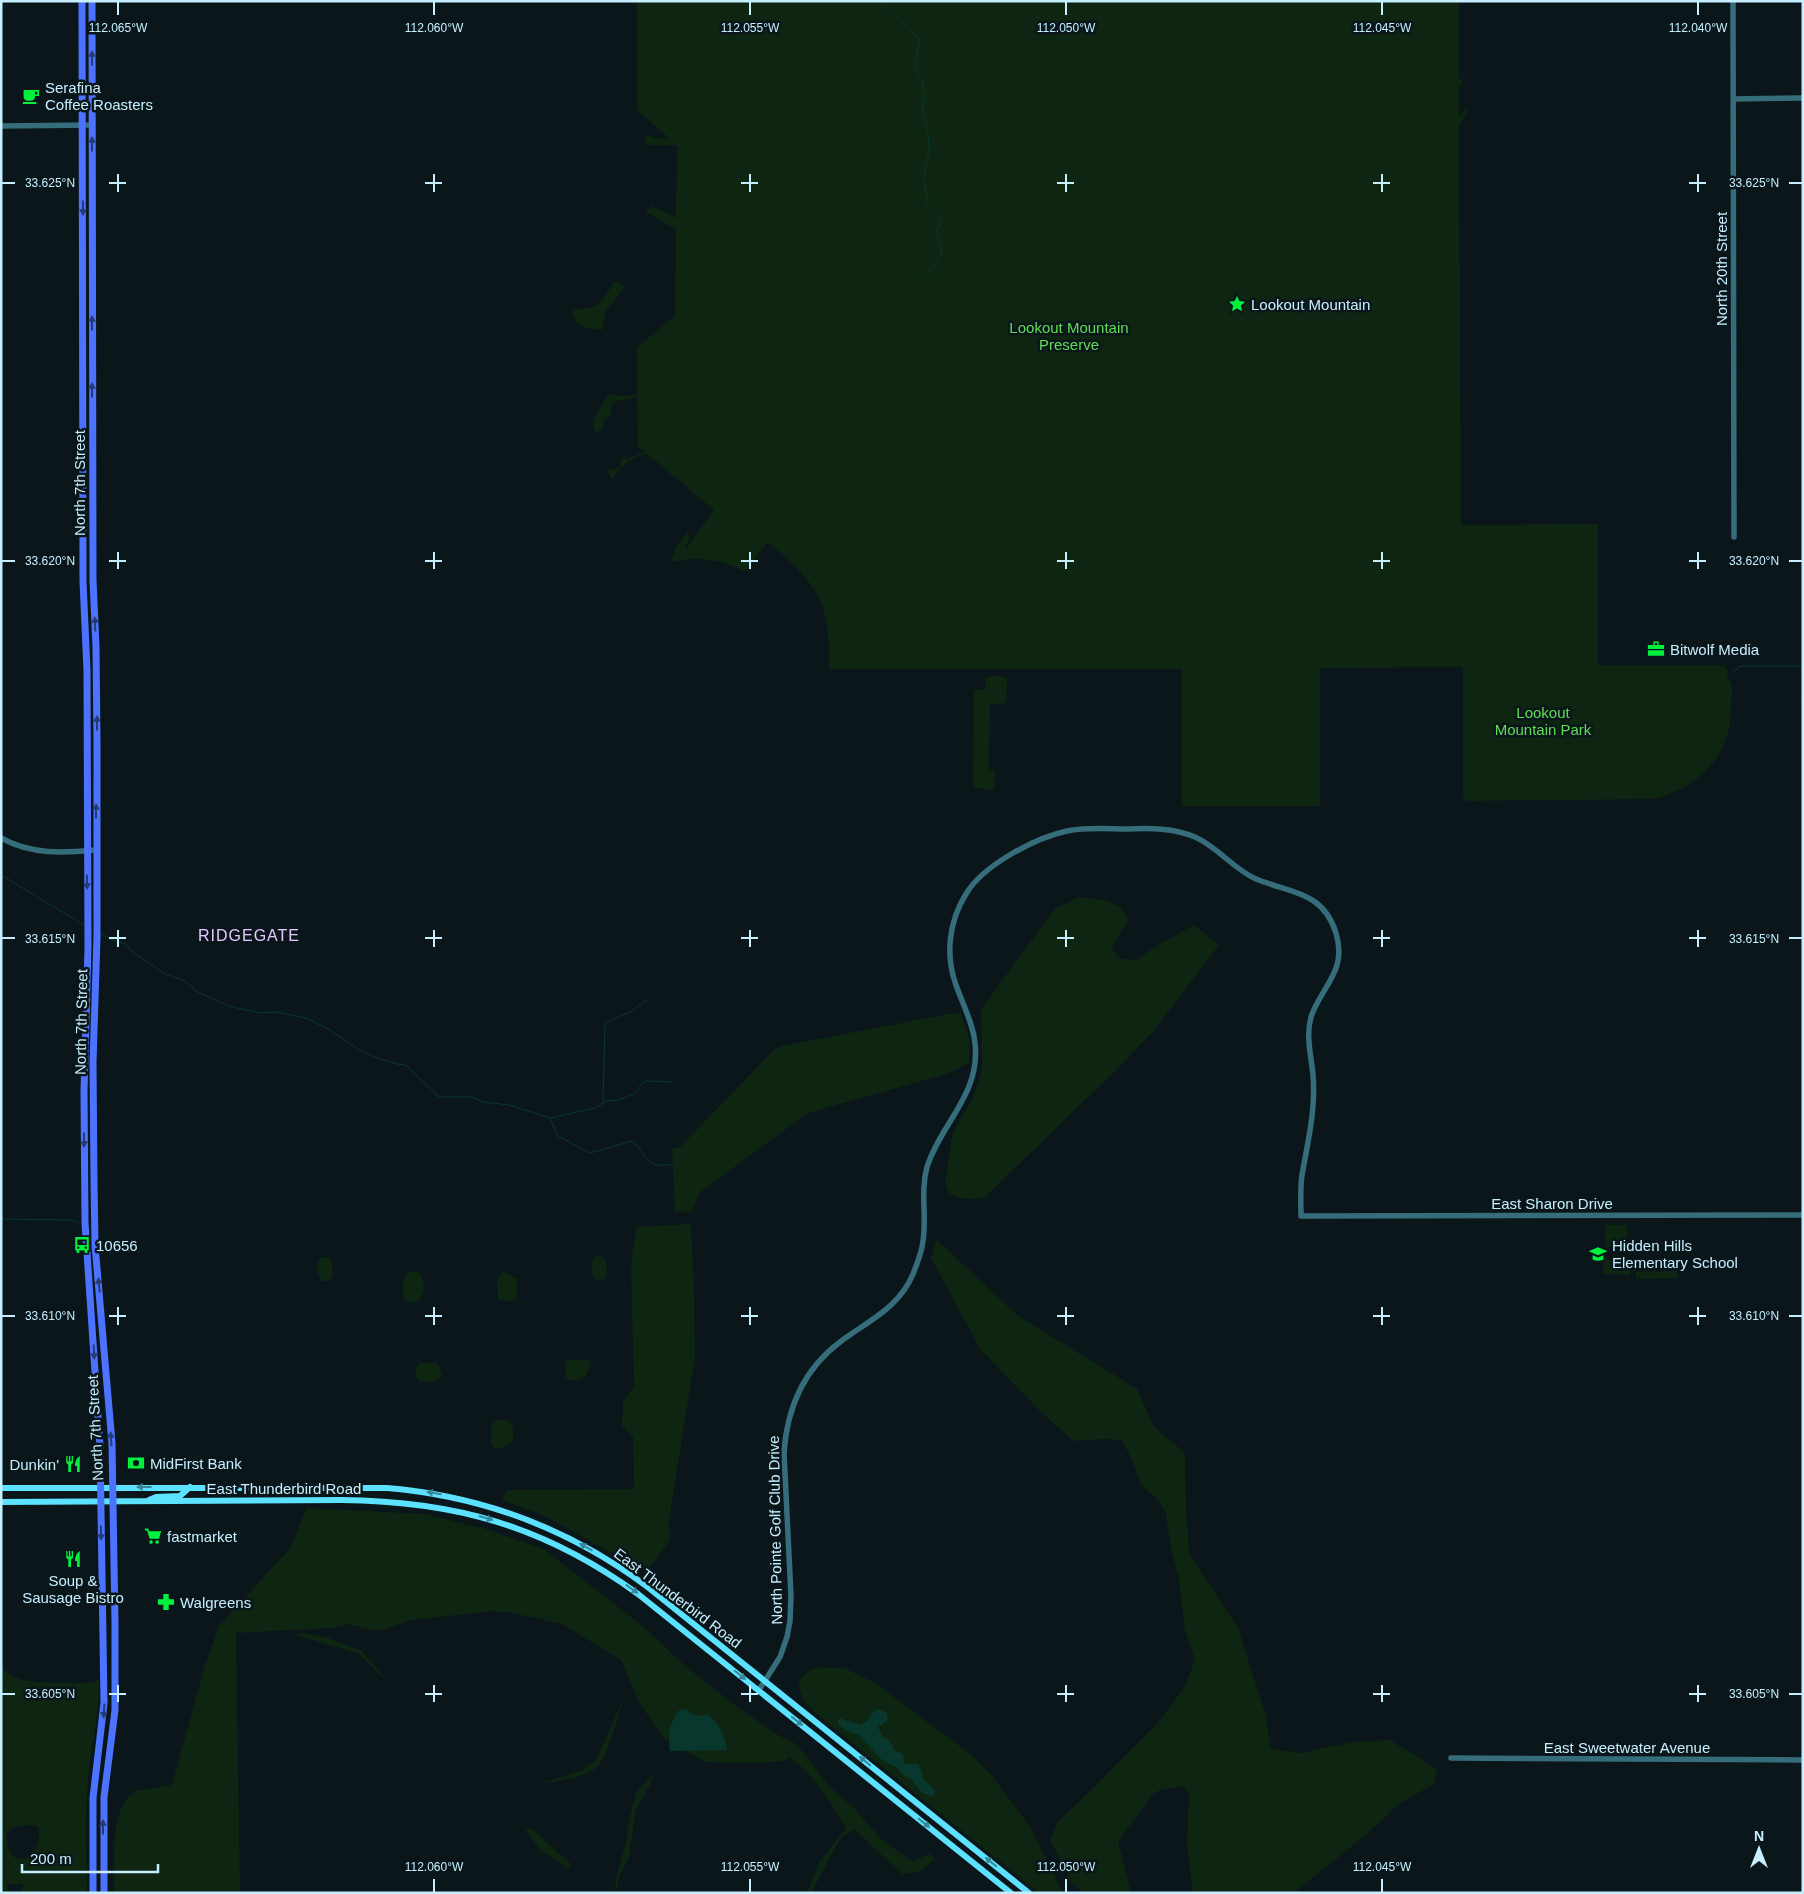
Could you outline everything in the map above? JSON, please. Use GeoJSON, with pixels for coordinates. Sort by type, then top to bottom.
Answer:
{"type":"FeatureCollection","features":[{"type":"Feature","properties":{"kind":"main road","name":"North 7th Street"},"geometry":{"type":"LineString","coordinates":[[82,1],[84,581],[87,662],[88,929],[84,1091],[85,1229],[100,1446],[104,1703],[93,1798],[93,1893]]}},
{"type":"Feature","properties":{"kind":"main road","name":"North 7th Street"},"geometry":{"type":"LineString","coordinates":[[92,1],[93,561],[96,647],[94,1090],[96,1245],[112,1443],[116,1708],[104,1797],[104,1893]]}},
{"type":"Feature","properties":{"kind":"main road"},"geometry":{"type":"LineString","coordinates":[[87,772],[96,772]]}},
{"type":"Feature","properties":{"kind":"main road"},"geometry":{"type":"LineString","coordinates":[[84,1091],[94,1090]]}},
{"type":"Feature","properties":{"kind":"main road","name":"East Thunderbird Road"},"geometry":{"type":"LineString","coordinates":[[1,1488],[355,1486],[436,1493],[527,1519],[586,1546],[625,1570],[1029,1893]]}},
{"type":"Feature","properties":{"kind":"main road"},"geometry":{"type":"LineString","coordinates":[[146,1502],[156,1497],[180,1496],[190,1487]]}},
{"type":"Feature","properties":{"kind":"main road"},"geometry":{"type":"LineString","coordinates":[[189,1501],[199,1487]]}},
{"type":"Feature","properties":{"kind":"main road","name":"East Thunderbird Road"},"geometry":{"type":"LineString","coordinates":[[1,1502],[387,1501],[463,1512],[538,1536],[568,1550],[618,1580],[759,1690],[1011,1893]]}},
{"type":"Feature","properties":{"kind":"street","name":"North 20th Street"},"geometry":{"type":"LineString","coordinates":[[1733,1],[1734,537]]}},
{"type":"Feature","properties":{"kind":"street"},"geometry":{"type":"LineString","coordinates":[[1734,100],[1803,98]]}},
{"type":"Feature","properties":{"kind":"street"},"geometry":{"type":"LineString","coordinates":[[1,126],[92,125]]}},
{"type":"Feature","properties":{"kind":"street","name":"North Pointe Golf Club Drive"},"geometry":{"type":"LineString","coordinates":[[759,1690],[780,1657],[789,1630],[791,1613],[784,1453],[790,1413],[804,1382],[813,1369],[840,1343],[880,1316],[893,1304],[910,1280],[923,1241],[924,1189],[928,1166],[935,1146],[969,1090],[974,1072],[976,1050],[974,1032],[954,981],[950,944],[954,917],[966,892],[974,882],[1002,860],[1057,834],[1081,829],[1164,830],[1192,836],[1210,845],[1241,871],[1256,878],[1303,893],[1316,902],[1330,919],[1336,933],[1339,954],[1333,978],[1311,1016],[1308,1032],[1313,1078],[1313,1111],[1302,1175],[1301,1216]]}},
{"type":"Feature","properties":{"kind":"street"},"geometry":{"type":"LineString","coordinates":[[1,838],[34,851],[96,850]]}},
{"type":"Feature","properties":{"kind":"street","name":"East Sharon Drive"},"geometry":{"type":"LineString","coordinates":[[1301,1216],[1803,1215]]}},
{"type":"Feature","properties":{"kind":"street","name":"East Sweetwater Avenue"},"geometry":{"type":"LineString","coordinates":[[1451,1758],[1803,1760]]}},
{"type":"Feature","properties":{"kind":"green space","name":"Lookout Mountain Preserve"},"geometry":{"type":"Polygon","coordinates":[[[637,1],[1459,1],[1459,80],[1463,78],[1462,85],[1459,86],[1459,117],[1466,107],[1468,111],[1459,125],[1461,525],[1598,524],[1598,665],[1723,665],[1728,670],[1727,676],[1731,681],[1732,695],[1729,726],[1725,742],[1718,756],[1708,769],[1682,788],[1667,795],[1651,799],[1467,801],[1463,798],[1463,667],[1320,668],[1320,806],[1182,806],[1182,669],[829,669],[827,625],[820,600],[804,576],[768,542],[745,571],[717,561],[690,559],[670,562],[677,546],[688,532],[689,541],[685,547],[687,548],[714,510],[646,453],[631,460],[622,467],[613,480],[607,470],[620,467],[621,460],[633,449],[625,457],[625,460],[644,452],[638,446],[637,396],[612,403],[611,415],[604,420],[602,429],[596,433],[593,423],[607,395],[626,396],[637,394],[637,347],[675,316],[676,229],[645,211],[652,206],[676,218],[677,145],[645,145],[646,134],[657,139],[669,138],[637,110],[637,1]]]}},
{"type":"Feature","properties":{"kind":"green space"},"geometry":{"type":"Polygon","coordinates":[[[614,281],[626,286],[606,311],[602,330],[579,324],[572,309],[588,308],[598,304],[614,281]]]}},
{"type":"Feature","properties":{"kind":"green space"},"geometry":{"type":"Polygon","coordinates":[[[998,676],[1007,678],[1006,703],[990,704],[989,770],[995,771],[994,790],[973,788],[974,690],[986,689],[985,678],[998,676]]]}},
{"type":"Feature","properties":{"kind":"green space"},"geometry":{"type":"Polygon","coordinates":[[[1079,897],[1108,901],[1121,907],[1128,920],[1111,948],[1120,958],[1136,961],[1150,950],[1194,925],[1219,945],[1151,1034],[985,1197],[967,1199],[949,1194],[945,1182],[953,1132],[973,1098],[982,1070],[981,1009],[1055,909],[1079,897]]]}},
{"type":"Feature","properties":{"kind":"green space"},"geometry":{"type":"Polygon","coordinates":[[[960,1012],[969,1038],[969,1063],[950,1073],[808,1113],[699,1193],[692,1211],[675,1212],[672,1149],[680,1147],[773,1051],[781,1046],[960,1012]]]}},
{"type":"Feature","properties":{"kind":"green space"},"geometry":{"type":"Polygon","coordinates":[[[691,1224],[695,1356],[669,1521],[670,1540],[646,1573],[549,1518],[502,1500],[507,1490],[634,1489],[633,1437],[622,1426],[623,1401],[634,1387],[631,1265],[636,1227],[691,1224]]]}},
{"type":"Feature","properties":{"kind":"green space"},"geometry":{"type":"Polygon","coordinates":[[[1605,1225],[1627,1225],[1627,1247],[1605,1247],[1605,1225]]]}},
{"type":"Feature","properties":{"kind":"green space"},"geometry":{"type":"Polygon","coordinates":[[[936,1239],[1017,1315],[1137,1389],[1154,1427],[1185,1453],[1186,1515],[1190,1555],[1238,1628],[1266,1716],[1271,1749],[1301,1753],[1353,1742],[1390,1740],[1437,1771],[1434,1784],[1400,1803],[1368,1833],[1294,1893],[1193,1893],[1187,1842],[1189,1795],[1183,1786],[1163,1789],[1154,1793],[1118,1841],[1131,1893],[1083,1893],[1071,1882],[1050,1839],[1059,1821],[1156,1725],[1184,1688],[1195,1660],[1185,1631],[1178,1575],[1171,1550],[1166,1513],[1157,1499],[1140,1484],[1133,1462],[1122,1440],[1073,1441],[1039,1410],[980,1349],[931,1258],[936,1239]]]}},
{"type":"Feature","properties":{"kind":"green space"},"geometry":{"type":"Polygon","coordinates":[[[596,1256],[603,1257],[606,1262],[607,1275],[602,1280],[595,1279],[592,1274],[592,1261],[596,1256]]]}},
{"type":"Feature","properties":{"kind":"green space"},"geometry":{"type":"Polygon","coordinates":[[[322,1257],[329,1258],[332,1264],[332,1277],[328,1281],[321,1281],[318,1275],[318,1262],[322,1257]]]}},
{"type":"Feature","properties":{"kind":"green space"},"geometry":{"type":"Polygon","coordinates":[[[1603,1260],[1630,1260],[1630,1275],[1603,1274],[1603,1260]]]}},
{"type":"Feature","properties":{"kind":"green space"},"geometry":{"type":"Polygon","coordinates":[[[411,1271],[419,1272],[424,1285],[423,1294],[414,1303],[405,1300],[403,1292],[404,1280],[411,1271]]]}},
{"type":"Feature","properties":{"kind":"green space"},"geometry":{"type":"Polygon","coordinates":[[[503,1271],[517,1279],[517,1296],[512,1301],[498,1299],[497,1279],[503,1271]]]}},
{"type":"Feature","properties":{"kind":"green space"},"geometry":{"type":"Polygon","coordinates":[[[1677,1271],[1677,1278],[1636,1279],[1636,1272],[1677,1271]]]}},
{"type":"Feature","properties":{"kind":"green space"},"geometry":{"type":"Polygon","coordinates":[[[567,1360],[591,1360],[587,1374],[577,1380],[566,1378],[565,1363],[567,1360]]]}},
{"type":"Feature","properties":{"kind":"green space"},"geometry":{"type":"Polygon","coordinates":[[[420,1363],[438,1364],[442,1374],[441,1377],[433,1382],[419,1381],[416,1377],[416,1368],[420,1363]]]}},
{"type":"Feature","properties":{"kind":"green space"},"geometry":{"type":"Polygon","coordinates":[[[493,1421],[511,1422],[514,1437],[507,1446],[497,1449],[491,1445],[491,1425],[493,1421]]]}},
{"type":"Feature","properties":{"kind":"green space"},"geometry":{"type":"Polygon","coordinates":[[[306,1508],[424,1514],[486,1529],[544,1549],[645,1628],[683,1664],[732,1703],[781,1737],[790,1740],[798,1746],[829,1786],[854,1808],[881,1839],[912,1861],[930,1854],[935,1859],[922,1871],[902,1874],[854,1829],[840,1839],[811,1893],[807,1893],[819,1862],[846,1828],[814,1779],[806,1771],[788,1757],[787,1760],[761,1763],[705,1762],[665,1739],[640,1704],[621,1660],[562,1624],[512,1613],[493,1611],[412,1620],[378,1631],[349,1624],[331,1628],[236,1633],[240,1893],[114,1893],[115,1836],[121,1808],[128,1797],[137,1791],[172,1785],[205,1665],[219,1626],[291,1547],[306,1508]]]}},
{"type":"Feature","properties":{"kind":"green space"},"geometry":{"type":"Polygon","coordinates":[[[302,1633],[326,1637],[362,1651],[393,1687],[358,1653],[294,1635],[302,1633]]]}},
{"type":"Feature","properties":{"kind":"green space"},"geometry":{"type":"Polygon","coordinates":[[[1,1667],[8,1674],[30,1681],[91,1683],[99,1680],[98,1705],[87,1792],[87,1893],[20,1893],[24,1885],[20,1883],[15,1885],[7,1884],[8,1893],[1,1893],[1,1667]],[[33,1825],[15,1827],[7,1834],[6,1838],[10,1852],[16,1858],[24,1860],[28,1858],[37,1846],[39,1831],[38,1827],[33,1825]]]}},
{"type":"Feature","properties":{"kind":"green space"},"geometry":{"type":"Polygon","coordinates":[[[819,1667],[844,1668],[875,1683],[972,1755],[994,1778],[1031,1828],[1063,1893],[1039,1893],[814,1712],[801,1695],[799,1683],[807,1673],[819,1667]]]}},
{"type":"Feature","properties":{"kind":"green space"},"geometry":{"type":"Polygon","coordinates":[[[625,1695],[609,1744],[597,1767],[577,1777],[538,1784],[581,1771],[596,1760],[625,1695]]]}},
{"type":"Feature","properties":{"kind":"green space"},"geometry":{"type":"Polygon","coordinates":[[[655,1771],[650,1785],[636,1809],[629,1857],[619,1877],[615,1893],[616,1878],[626,1843],[636,1793],[655,1771]]]}},
{"type":"Feature","properties":{"kind":"green space"},"geometry":{"type":"Polygon","coordinates":[[[523,1826],[534,1831],[571,1864],[569,1869],[540,1850],[523,1826]]]}},
{"type":"Feature","properties":{"kind":"shaded area"},"geometry":{"type":"Polygon","coordinates":[[[686,1709],[698,1716],[707,1714],[715,1721],[721,1730],[727,1750],[670,1751],[669,1735],[672,1721],[678,1711],[686,1709]]]}},
{"type":"Feature","properties":{"kind":"shaded area"},"geometry":{"type":"Polygon","coordinates":[[[878,1709],[886,1712],[888,1717],[887,1721],[878,1727],[883,1737],[889,1740],[894,1750],[903,1754],[904,1764],[918,1764],[922,1771],[923,1779],[935,1790],[934,1795],[929,1796],[921,1792],[913,1781],[902,1774],[896,1767],[883,1761],[859,1735],[846,1731],[838,1724],[839,1718],[861,1725],[878,1709]]]}},
{"type":"Feature","properties":{"kind":"waterway"},"geometry":{"type":"LineString","coordinates":[[883,1],[920,40],[915,63],[918,74],[922,79],[925,101],[922,108],[929,148],[924,178],[925,189],[928,195],[926,203],[940,214],[937,232],[942,252],[924,277]]}},
{"type":"Feature","properties":{"kind":"waterway"},"geometry":{"type":"LineString","coordinates":[[1734,672],[1740,666],[1803,666]]}},
{"type":"Feature","properties":{"kind":"waterway"},"geometry":{"type":"LineString","coordinates":[[1,875],[84,925]]}},
{"type":"Feature","properties":{"kind":"waterway"},"geometry":{"type":"LineString","coordinates":[[99,932],[110,939],[126,944],[133,952],[165,974],[185,981],[196,991],[228,1006],[261,1013],[276,1012],[306,1018],[330,1030],[358,1049],[379,1059],[406,1065],[439,1097],[472,1097],[483,1102],[509,1105],[550,1118],[558,1136],[590,1153],[632,1141],[652,1163],[657,1165],[673,1164]]}},
{"type":"Feature","properties":{"kind":"waterway"},"geometry":{"type":"LineString","coordinates":[[603,1102],[605,1023],[630,1012],[647,1000]]}},
{"type":"Feature","properties":{"kind":"waterway"},"geometry":{"type":"LineString","coordinates":[[550,1118],[595,1108],[607,1101],[619,1100],[634,1094],[647,1081],[671,1082]]}},
{"type":"Feature","properties":{"kind":"waterway"},"geometry":{"type":"LineString","coordinates":[[1,1219],[73,1220],[78,1223]]}},
{"type":"Feature","properties":{"kind":"waterway"},"geometry":{"type":"LineString","coordinates":[[103,1250],[113,1254]]}},
{"type":"Feature","properties":{"kind":"place","name":"Serafina Coffee Roasters"},"geometry":{"type":"Point","coordinates":[31,96]}},
{"type":"Feature","properties":{"kind":"place","name":"Lookout Mountain"},"geometry":{"type":"Point","coordinates":[1237,304]}},
{"type":"Feature","properties":{"kind":"place","name":"Bitwolf Media"},"geometry":{"type":"Point","coordinates":[1656,649]}},
{"type":"Feature","properties":{"kind":"place","name":"10656"},"geometry":{"type":"Point","coordinates":[82,1245]}},
{"type":"Feature","properties":{"kind":"place","name":"Hidden Hills Elementary School"},"geometry":{"type":"Point","coordinates":[1598,1254]}},
{"type":"Feature","properties":{"kind":"place","name":"MidFirst Bank"},"geometry":{"type":"Point","coordinates":[136,1463]}},
{"type":"Feature","properties":{"kind":"place","name":"Dunkin'"},"geometry":{"type":"Point","coordinates":[73,1464]}},
{"type":"Feature","properties":{"kind":"place","name":"fastmarket"},"geometry":{"type":"Point","coordinates":[153,1536]}},
{"type":"Feature","properties":{"kind":"place","name":"Soup & Sausage Bistro"},"geometry":{"type":"Point","coordinates":[73,1559]}},
{"type":"Feature","properties":{"kind":"place","name":"Walgreens"},"geometry":{"type":"Point","coordinates":[166,1602]}},
{"type":"Feature","properties":{"kind":"district","name":"RIDGEGATE"},"geometry":{"type":"Point","coordinates":[249,935]}},
{"type":"Feature","properties":{"kind":"park label","name":"Lookout Mountain Park"},"geometry":{"type":"Point","coordinates":[1543,720]}}]}
